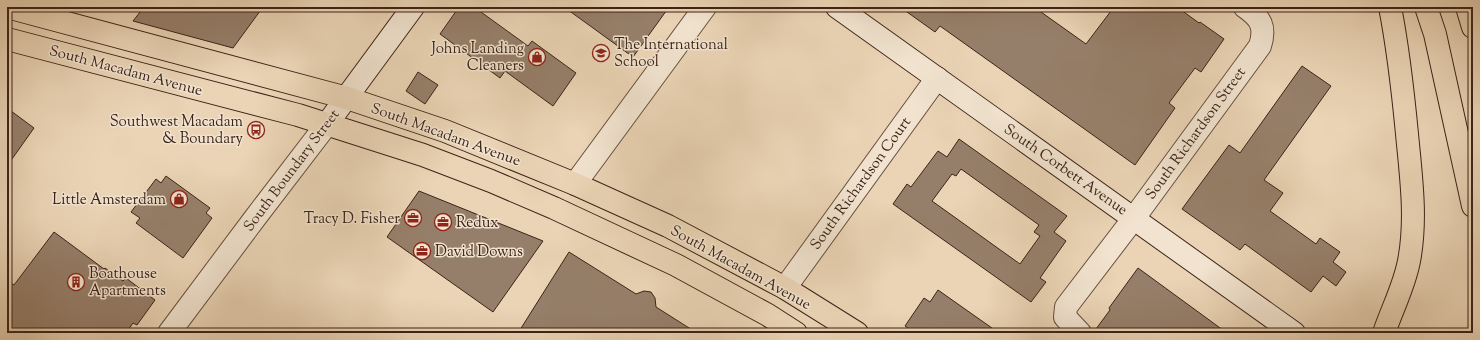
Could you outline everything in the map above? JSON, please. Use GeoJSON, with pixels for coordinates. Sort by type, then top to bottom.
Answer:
{"type":"FeatureCollection","features":[{"type":"Feature","properties":{"kind":"main road","name":"South Macadam Avenue"},"geometry":{"type":"LineString","coordinates":[[7,7],[347,98],[444,131],[575,184],[668,226],[785,288],[857,333]]}},
{"type":"Feature","properties":{"kind":"main road"},"geometry":{"type":"LineString","coordinates":[[1372,333],[1386,325],[1400,293],[1409,262],[1413,217],[1413,194],[1404,110],[1390,7]]}},
{"type":"Feature","properties":{"kind":"main road"},"geometry":{"type":"LineString","coordinates":[[1426,7],[1435,34],[1473,206]]}},
{"type":"Feature","properties":{"kind":"main road"},"geometry":{"type":"LineString","coordinates":[[1467,7],[1473,27]]}},
{"type":"Feature","properties":{"kind":"main road","name":"South Macadam Avenue"},"geometry":{"type":"LineString","coordinates":[[7,39],[327,124],[423,155],[491,181],[554,208],[690,272],[768,315],[796,333]]}},
{"type":"Feature","properties":{"kind":"main road"},"geometry":{"type":"LineString","coordinates":[[690,272],[745,292],[769,296],[785,288]]}},
{"type":"Feature","properties":{"kind":"street","name":"South Boundary Street"},"geometry":{"type":"LineString","coordinates":[[175,331],[255,218],[347,98],[413,7]]}},
{"type":"Feature","properties":{"kind":"street"},"geometry":{"type":"LineString","coordinates":[[575,184],[705,7]]}},
{"type":"Feature","properties":{"kind":"street","name":"South Corbett Avenue"},"geometry":{"type":"LineString","coordinates":[[837,7],[1294,333]]}},
{"type":"Feature","properties":{"kind":"street","name":"South Richardson Street"},"geometry":{"type":"LineString","coordinates":[[1080,333],[1065,317],[1066,307],[1134,218],[1260,46],[1263,35],[1262,26],[1258,17],[1245,7]]}},
{"type":"Feature","properties":{"kind":"street","name":"South Richardson Court"},"geometry":{"type":"LineString","coordinates":[[785,288],[937,78]]}},
{"type":"Feature","properties":{"kind":"building"},"geometry":{"type":"Polygon","coordinates":[[[144,7],[263,7],[233,48],[133,21],[144,7]]]}},
{"type":"Feature","properties":{"kind":"building"},"geometry":{"type":"Polygon","coordinates":[[[459,7],[474,7],[528,46],[532,41],[576,73],[553,106],[505,71],[500,78],[440,34],[459,7]]]}},
{"type":"Feature","properties":{"kind":"building"},"geometry":{"type":"Polygon","coordinates":[[[564,7],[669,7],[633,57],[564,7]]]}},
{"type":"Feature","properties":{"kind":"building"},"geometry":{"type":"Polygon","coordinates":[[[900,7],[1034,7],[1086,44],[1114,7],[1177,7],[1224,39],[1201,72],[1195,68],[1169,103],[1175,108],[1135,165],[940,26],[935,32],[900,7]]]}},
{"type":"Feature","properties":{"kind":"building"},"geometry":{"type":"Polygon","coordinates":[[[1302,66],[1331,86],[1264,180],[1283,193],[1270,211],[1316,244],[1320,238],[1340,252],[1333,262],[1346,272],[1336,286],[1323,276],[1311,292],[1245,244],[1240,250],[1182,209],[1229,145],[1240,153],[1302,66]]]}},
{"type":"Feature","properties":{"kind":"building"},"geometry":{"type":"Polygon","coordinates":[[[418,72],[438,85],[425,104],[406,91],[418,72]]]}},
{"type":"Feature","properties":{"kind":"building"},"geometry":{"type":"Polygon","coordinates":[[[7,108],[34,128],[7,166],[7,108]]]}},
{"type":"Feature","properties":{"kind":"building"},"geometry":{"type":"Polygon","coordinates":[[[959,139],[1067,216],[1054,232],[1066,241],[1040,278],[1046,282],[1031,302],[893,204],[907,184],[911,187],[938,151],[947,157],[959,139]],[[961,169],[956,176],[952,174],[932,201],[1020,264],[1040,236],[1034,232],[1039,225],[961,169]]]}},
{"type":"Feature","properties":{"kind":"building"},"geometry":{"type":"Polygon","coordinates":[[[166,176],[210,208],[206,213],[212,218],[183,258],[136,223],[140,218],[131,212],[156,179],[161,183],[166,176]]]}},
{"type":"Feature","properties":{"kind":"building"},"geometry":{"type":"Polygon","coordinates":[[[419,191],[543,241],[493,312],[387,237],[419,191]]]}},
{"type":"Feature","properties":{"kind":"building","name":"Boathouse Apartments"},"geometry":{"type":"Polygon","coordinates":[[[54,232],[104,269],[105,268],[123,281],[126,278],[155,300],[137,325],[133,323],[126,333],[7,333],[7,280],[14,285],[54,232]]]}},
{"type":"Feature","properties":{"kind":"building"},"geometry":{"type":"Polygon","coordinates":[[[569,252],[636,294],[644,291],[651,292],[655,298],[656,307],[697,333],[518,333],[569,252]]]}},
{"type":"Feature","properties":{"kind":"building"},"geometry":{"type":"Polygon","coordinates":[[[1138,268],[1227,333],[1093,333],[1138,268]]]}},
{"type":"Feature","properties":{"kind":"building"},"geometry":{"type":"Polygon","coordinates":[[[938,290],[999,333],[915,333],[905,326],[924,298],[930,302],[938,290]]]}},
{"type":"Feature","properties":{"kind":"place","name":"The International School"},"geometry":{"type":"Point","coordinates":[601,53]}},
{"type":"Feature","properties":{"kind":"place","name":"Johns Landing Cleaners"},"geometry":{"type":"Point","coordinates":[537,57]}},
{"type":"Feature","properties":{"kind":"place","name":"Southwest Macadam & Boundary"},"geometry":{"type":"Point","coordinates":[256,130]}},
{"type":"Feature","properties":{"kind":"place","name":"Little Amsterdam"},"geometry":{"type":"Point","coordinates":[179,199]}},
{"type":"Feature","properties":{"kind":"place","name":"Tracy D. Fisher"},"geometry":{"type":"Point","coordinates":[413,218]}},
{"type":"Feature","properties":{"kind":"place","name":"Redux"},"geometry":{"type":"Point","coordinates":[443,222]}},
{"type":"Feature","properties":{"kind":"place","name":"David Downs"},"geometry":{"type":"Point","coordinates":[422,251]}},
{"type":"Feature","properties":{"kind":"place","name":"Boathouse Apartments"},"geometry":{"type":"Point","coordinates":[76,282]}}]}
